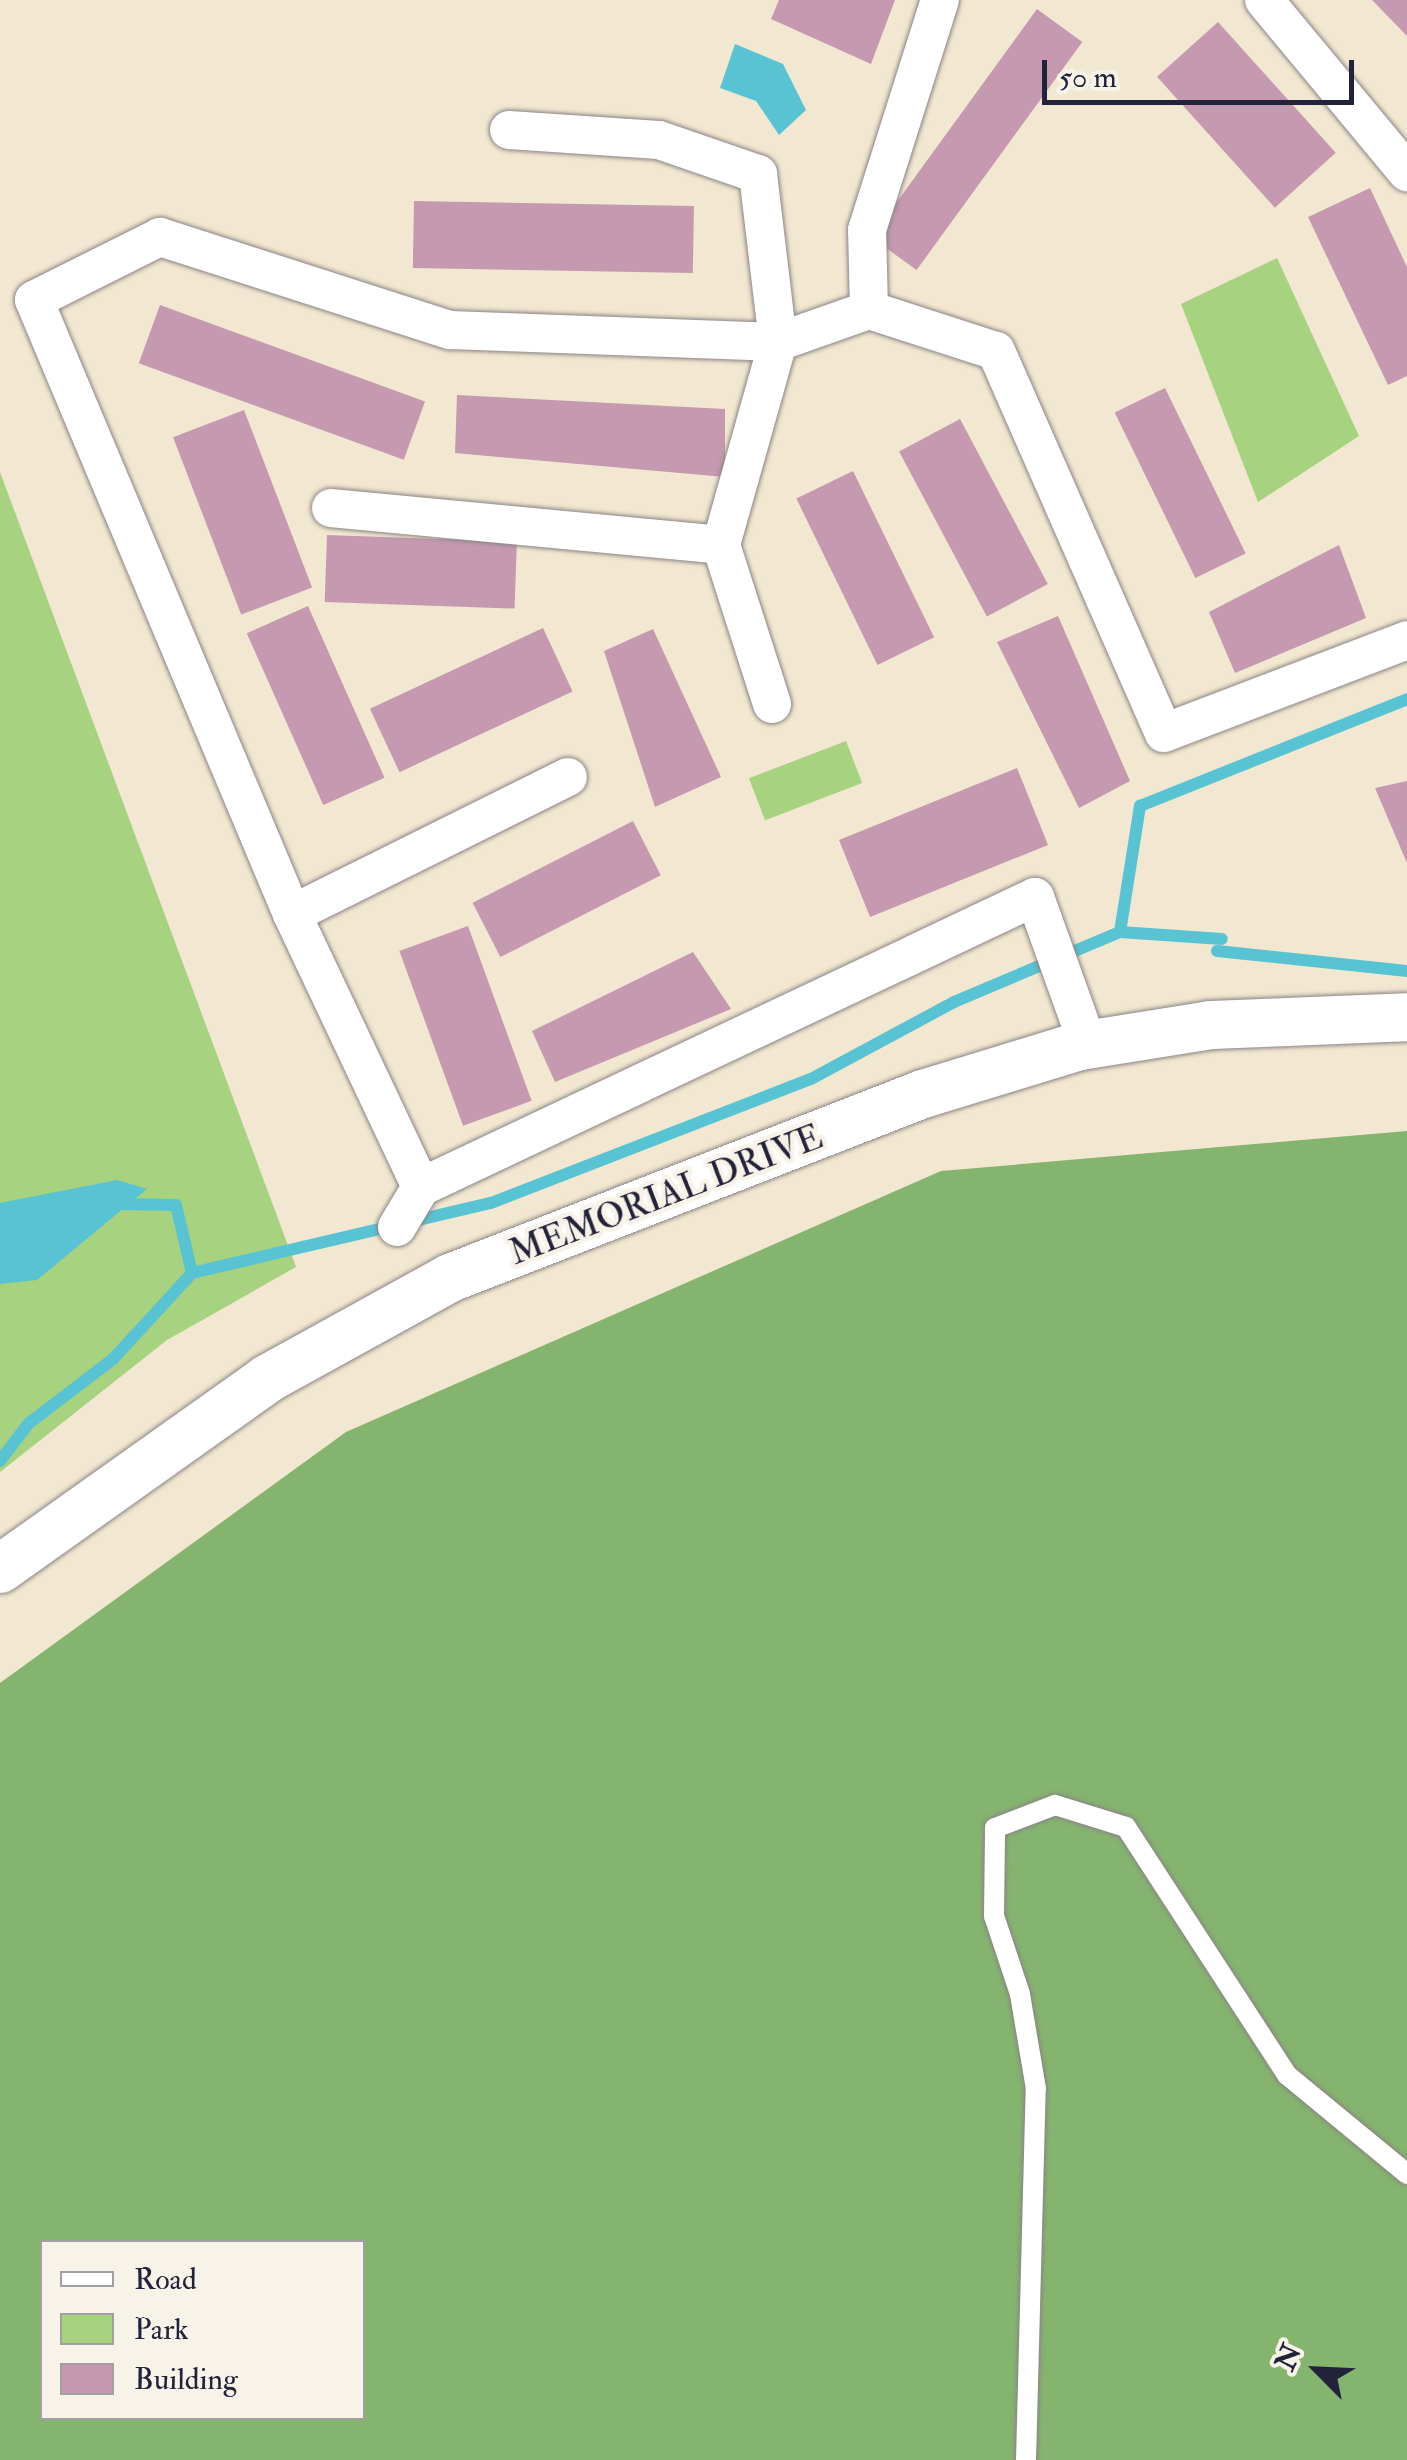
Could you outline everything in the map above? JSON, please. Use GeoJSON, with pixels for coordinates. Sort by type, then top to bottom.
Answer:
{"type":"FeatureCollection","features":[{"type":"Feature","properties":{"kind":"street"},"geometry":{"type":"LineString","coordinates":[[869,310],[867,230],[940,0]]}},
{"type":"Feature","properties":{"kind":"street"},"geometry":{"type":"LineString","coordinates":[[1264,0],[1407,172]]}},
{"type":"Feature","properties":{"kind":"street"},"geometry":{"type":"LineString","coordinates":[[509,130],[659,140],[758,174],[778,342],[721,544],[772,704]]}},
{"type":"Feature","properties":{"kind":"street"},"geometry":{"type":"LineString","coordinates":[[422,1187],[292,914],[34,300],[160,237],[450,330],[778,342],[869,310],[996,351],[1164,733],[1407,640]]}},
{"type":"Feature","properties":{"kind":"street"},"geometry":{"type":"LineString","coordinates":[[331,508],[721,544]]}},
{"type":"Feature","properties":{"kind":"street"},"geometry":{"type":"LineString","coordinates":[[292,914],[568,777]]}},
{"type":"Feature","properties":{"kind":"street"},"geometry":{"type":"LineString","coordinates":[[397,1226],[422,1187],[1035,897],[1088,1045]]}},
{"type":"Feature","properties":{"kind":"street","name":"MEMORIAL DRIVE"},"geometry":{"type":"LineString","coordinates":[[0,1569],[267,1379],[450,1278],[922,1094],[1088,1045],[1212,1025],[1407,1018]]}},
{"type":"Feature","properties":{"kind":"lane"},"geometry":{"type":"LineString","coordinates":[[1026,2460],[1036,2089],[1020,1994],[994,1916],[995,1828],[1055,1805],[1126,1827],[1287,2075],[1407,2174]]}},
{"type":"Feature","properties":{"kind":"green space"},"geometry":{"type":"Polygon","coordinates":[[[1277,258],[1359,436],[1258,502],[1181,304],[1277,258]]]}},
{"type":"Feature","properties":{"kind":"green space"},"geometry":{"type":"Polygon","coordinates":[[[0,472],[296,1267],[167,1340],[0,1472],[0,472]]]}},
{"type":"Feature","properties":{"kind":"green space"},"geometry":{"type":"Polygon","coordinates":[[[846,741],[862,783],[765,820],[749,778],[846,741]]]}},
{"type":"Feature","properties":{"kind":"green space"},"geometry":{"type":"Polygon","coordinates":[[[1407,1131],[1407,2460],[0,2460],[0,1683],[346,1432],[941,1171],[1407,1131]]]}},
{"type":"Feature","properties":{"kind":"water"},"geometry":{"type":"Polygon","coordinates":[[[735,44],[783,64],[806,110],[779,135],[756,101],[720,88],[735,44]]]}},
{"type":"Feature","properties":{"kind":"water"},"geometry":{"type":"Polygon","coordinates":[[[117,1180],[147,1189],[37,1280],[0,1284],[0,1203],[117,1180]]]}},
{"type":"Feature","properties":{"kind":"building"},"geometry":{"type":"Polygon","coordinates":[[[779,0],[895,0],[871,64],[771,19],[779,0]]]}},
{"type":"Feature","properties":{"kind":"building"},"geometry":{"type":"Polygon","coordinates":[[[1372,0],[1407,0],[1407,36],[1372,0]]]}},
{"type":"Feature","properties":{"kind":"building"},"geometry":{"type":"Polygon","coordinates":[[[1037,9],[1082,42],[917,270],[871,237],[1037,9]]]}},
{"type":"Feature","properties":{"kind":"building"},"geometry":{"type":"Polygon","coordinates":[[[1218,22],[1336,153],[1275,208],[1157,77],[1218,22]]]}},
{"type":"Feature","properties":{"kind":"building"},"geometry":{"type":"Polygon","coordinates":[[[1370,188],[1407,267],[1407,376],[1388,385],[1308,217],[1370,188]]]}},
{"type":"Feature","properties":{"kind":"building"},"geometry":{"type":"Polygon","coordinates":[[[414,201],[694,206],[693,273],[413,268],[414,201]]]}},
{"type":"Feature","properties":{"kind":"building"},"geometry":{"type":"Polygon","coordinates":[[[160,305],[425,401],[404,460],[139,363],[160,305]]]}},
{"type":"Feature","properties":{"kind":"building"},"geometry":{"type":"Polygon","coordinates":[[[1165,388],[1246,553],[1195,578],[1115,413],[1165,388]]]}},
{"type":"Feature","properties":{"kind":"building"},"geometry":{"type":"Polygon","coordinates":[[[457,395],[725,409],[725,477],[455,453],[457,395]]]}},
{"type":"Feature","properties":{"kind":"building"},"geometry":{"type":"Polygon","coordinates":[[[244,410],[312,587],[241,615],[173,437],[244,410]]]}},
{"type":"Feature","properties":{"kind":"building"},"geometry":{"type":"Polygon","coordinates":[[[960,419],[1048,584],[987,617],[899,451],[960,419]]]}},
{"type":"Feature","properties":{"kind":"building"},"geometry":{"type":"Polygon","coordinates":[[[853,471],[934,637],[877,665],[796,499],[853,471]]]}},
{"type":"Feature","properties":{"kind":"building"},"geometry":{"type":"Polygon","coordinates":[[[327,535],[517,542],[515,609],[325,602],[327,535]]]}},
{"type":"Feature","properties":{"kind":"building"},"geometry":{"type":"Polygon","coordinates":[[[1339,545],[1366,618],[1235,673],[1209,612],[1339,545]]]}},
{"type":"Feature","properties":{"kind":"building"},"geometry":{"type":"Polygon","coordinates":[[[308,606],[384,778],[323,805],[247,633],[308,606]]]}},
{"type":"Feature","properties":{"kind":"building"},"geometry":{"type":"Polygon","coordinates":[[[1058,616],[1130,781],[1079,808],[997,642],[1058,616]]]}},
{"type":"Feature","properties":{"kind":"building"},"geometry":{"type":"Polygon","coordinates":[[[543,628],[573,691],[399,772],[370,709],[543,628]]]}},
{"type":"Feature","properties":{"kind":"building"},"geometry":{"type":"Polygon","coordinates":[[[653,629],[721,777],[655,807],[604,651],[653,629]]]}},
{"type":"Feature","properties":{"kind":"building"},"geometry":{"type":"Polygon","coordinates":[[[1017,768],[1048,845],[870,917],[839,840],[1017,768]]]}},
{"type":"Feature","properties":{"kind":"building"},"geometry":{"type":"Polygon","coordinates":[[[1407,781],[1407,863],[1375,788],[1407,781]]]}},
{"type":"Feature","properties":{"kind":"building"},"geometry":{"type":"Polygon","coordinates":[[[633,821],[661,875],[500,957],[473,903],[633,821]]]}},
{"type":"Feature","properties":{"kind":"building"},"geometry":{"type":"Polygon","coordinates":[[[468,926],[532,1101],[463,1126],[399,951],[468,926]]]}},
{"type":"Feature","properties":{"kind":"building"},"geometry":{"type":"Polygon","coordinates":[[[693,952],[731,1009],[555,1082],[532,1031],[693,952]]]}},
{"type":"Feature","properties":{"kind":"waterway"},"geometry":{"type":"LineString","coordinates":[[1120,932],[1140,806],[1407,699]]}},
{"type":"Feature","properties":{"kind":"waterway"},"geometry":{"type":"LineString","coordinates":[[0,1461],[28,1424],[113,1359],[192,1273],[491,1203],[811,1079],[954,1002],[1120,932],[1222,939]]}},
{"type":"Feature","properties":{"kind":"waterway"},"geometry":{"type":"LineString","coordinates":[[1217,951],[1407,971]]}},
{"type":"Feature","properties":{"kind":"waterway"},"geometry":{"type":"LineString","coordinates":[[118,1204],[176,1205],[192,1273]]}}]}
